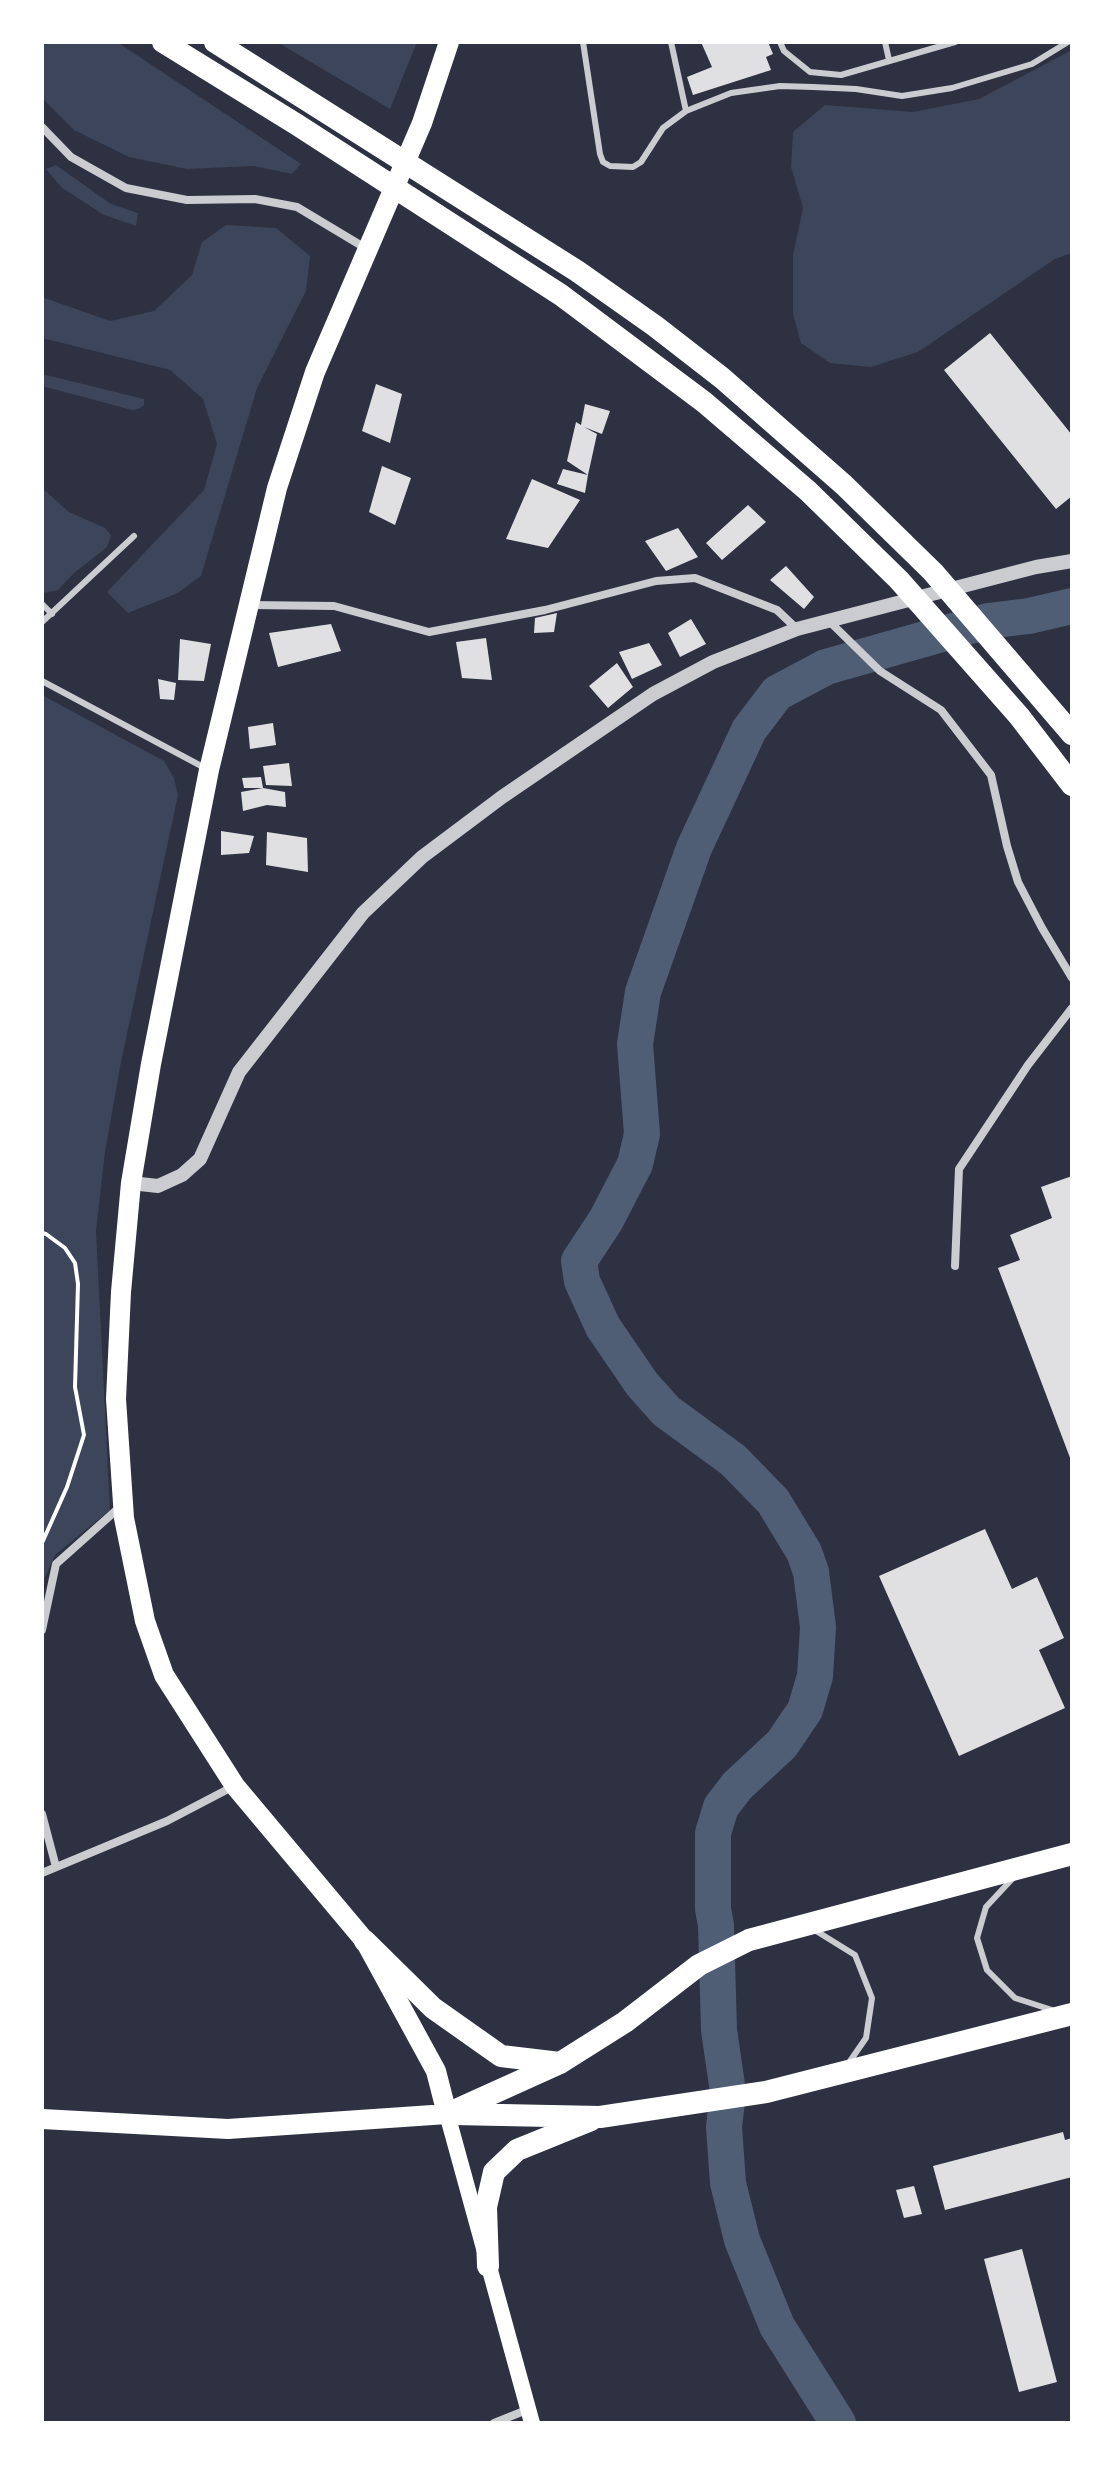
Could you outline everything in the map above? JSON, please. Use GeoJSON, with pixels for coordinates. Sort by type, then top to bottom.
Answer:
{"type":"FeatureCollection","features":[{"type":"Feature","properties":{"kind":"highway"},"geometry":{"type":"LineString","coordinates":[[163,42],[534,278],[633,347],[753,443],[808,491],[899,580],[1019,716],[1072,785]]}},
{"type":"Feature","properties":{"kind":"highway"},"geometry":{"type":"LineString","coordinates":[[215,42],[577,271],[655,326],[783,430],[933,572],[1068,728]]}},
{"type":"Feature","properties":{"kind":"highway"},"geometry":{"type":"LineString","coordinates":[[449,42],[422,123],[315,372],[277,488],[209,770],[151,1064],[131,1183],[121,1292],[116,1399],[123,1504],[145,1621],[164,1675],[235,1786],[365,1941],[433,2008],[501,2056],[560,2063]]}},
{"type":"Feature","properties":{"kind":"highway"},"geometry":{"type":"LineString","coordinates":[[1019,716],[1072,799]]}},
{"type":"Feature","properties":{"kind":"highway"},"geometry":{"type":"LineString","coordinates":[[447,2114],[560,2063],[625,2022],[699,1965],[749,1940],[1072,1854]]}},
{"type":"Feature","properties":{"kind":"highway"},"geometry":{"type":"LineString","coordinates":[[365,1941],[436,2071],[447,2114]]}},
{"type":"Feature","properties":{"kind":"highway"},"geometry":{"type":"LineString","coordinates":[[42,2119],[228,2129],[447,2114],[600,2117],[766,2092],[840,2076],[1070,2014]]}},
{"type":"Feature","properties":{"kind":"highway"},"geometry":{"type":"LineString","coordinates":[[488,2266],[486,2207],[494,2172],[517,2150],[600,2117]]}},
{"type":"Feature","properties":{"kind":"main road"},"geometry":{"type":"LineString","coordinates":[[447,2114],[531,2416]]}},
{"type":"Feature","properties":{"kind":"street"},"geometry":{"type":"LineString","coordinates":[[42,127],[71,157],[126,188],[187,200],[255,199],[297,207],[367,249]]}},
{"type":"Feature","properties":{"kind":"street"},"geometry":{"type":"LineString","coordinates":[[131,1183],[158,1186],[182,1175],[200,1159],[239,1072],[363,913],[422,857],[502,797],[653,694],[713,662],[797,629],[1036,567],[1072,561]]}},
{"type":"Feature","properties":{"kind":"street"},"geometry":{"type":"LineString","coordinates":[[250,605],[334,606],[429,632],[545,610],[656,581],[695,578],[777,610],[797,629]]}},
{"type":"Feature","properties":{"kind":"street"},"geometry":{"type":"LineString","coordinates":[[829,621],[880,671],[941,710],[991,775],[1018,882],[1072,978]]}},
{"type":"Feature","properties":{"kind":"street"},"geometry":{"type":"LineString","coordinates":[[955,1266],[959,1169],[1028,1065],[1072,1008]]}},
{"type":"Feature","properties":{"kind":"street"},"geometry":{"type":"LineString","coordinates":[[42,1630],[56,1564],[123,1504]]}},
{"type":"Feature","properties":{"kind":"street"},"geometry":{"type":"LineString","coordinates":[[42,1873],[167,1821],[235,1786]]}},
{"type":"Feature","properties":{"kind":"street"},"geometry":{"type":"LineString","coordinates":[[42,1814],[56,1867]]}},
{"type":"Feature","properties":{"kind":"street"},"geometry":{"type":"LineString","coordinates":[[494,2423],[531,2416]]}},
{"type":"Feature","properties":{"kind":"lane"},"geometry":{"type":"LineString","coordinates":[[583,42],[593,120],[603,162],[610,166],[637,165],[663,128],[686,111],[731,93],[780,86],[856,89],[902,96],[952,88],[1032,64],[1068,42]]}},
{"type":"Feature","properties":{"kind":"lane"},"geometry":{"type":"LineString","coordinates":[[671,42],[686,111]]}},
{"type":"Feature","properties":{"kind":"lane"},"geometry":{"type":"LineString","coordinates":[[780,42],[784,51],[810,72],[841,75],[955,42]]}},
{"type":"Feature","properties":{"kind":"lane"},"geometry":{"type":"LineString","coordinates":[[885,42],[889,60]]}},
{"type":"Feature","properties":{"kind":"lane"},"geometry":{"type":"LineString","coordinates":[[917,42],[920,53]]}},
{"type":"Feature","properties":{"kind":"lane"},"geometry":{"type":"LineString","coordinates":[[42,622],[134,536]]}},
{"type":"Feature","properties":{"kind":"lane"},"geometry":{"type":"LineString","coordinates":[[42,604],[52,614]]}},
{"type":"Feature","properties":{"kind":"lane"},"geometry":{"type":"LineString","coordinates":[[42,681],[209,770]]}},
{"type":"Feature","properties":{"kind":"lane"},"geometry":{"type":"LineString","coordinates":[[1020,1870],[986,1907],[977,1938],[987,1970],[1015,1998],[1070,2014]]}},
{"type":"Feature","properties":{"kind":"lane"},"geometry":{"type":"LineString","coordinates":[[806,1925],[855,1955],[872,1998],[866,2038],[840,2076]]}},
{"type":"Feature","properties":{"kind":"path"},"geometry":{"type":"LineString","coordinates":[[42,1233],[65,1248],[75,1263],[78,1284],[75,1387],[84,1435],[67,1487],[42,1543]]}},
{"type":"Feature","properties":{"kind":"shaded area"},"geometry":{"type":"Polygon","coordinates":[[[42,42],[117,42],[301,164],[292,174],[254,166],[187,169],[129,157],[74,130],[42,98],[42,42]]]}},
{"type":"Feature","properties":{"kind":"shaded area"},"geometry":{"type":"Polygon","coordinates":[[[277,42],[417,42],[390,109],[277,42]]]}},
{"type":"Feature","properties":{"kind":"shaded area"},"geometry":{"type":"Polygon","coordinates":[[[1072,50],[1072,253],[1055,259],[918,352],[871,367],[830,363],[801,343],[793,314],[793,255],[803,208],[791,167],[793,132],[825,105],[913,112],[979,99],[1072,50]]]}},
{"type":"Feature","properties":{"kind":"shaded area"},"geometry":{"type":"Polygon","coordinates":[[[56,165],[111,204],[138,213],[136,226],[104,215],[62,188],[46,169],[56,165]]]}},
{"type":"Feature","properties":{"kind":"shaded area"},"geometry":{"type":"Polygon","coordinates":[[[226,225],[276,228],[310,256],[306,291],[257,388],[201,576],[178,593],[128,613],[107,592],[204,490],[217,444],[203,399],[170,370],[42,338],[42,297],[110,321],[154,311],[192,275],[202,242],[226,225]]]}},
{"type":"Feature","properties":{"kind":"shaded area"},"geometry":{"type":"Polygon","coordinates":[[[42,374],[144,399],[144,405],[132,410],[42,386],[42,374]]]}},
{"type":"Feature","properties":{"kind":"shaded area"},"geometry":{"type":"Polygon","coordinates":[[[42,488],[69,512],[105,528],[111,535],[107,547],[58,590],[44,593],[42,488]]]}},
{"type":"Feature","properties":{"kind":"shaded area"},"geometry":{"type":"Polygon","coordinates":[[[42,695],[164,761],[174,778],[178,795],[121,1062],[105,1152],[96,1231],[110,1510],[55,1555],[42,1584],[42,695]]]}},
{"type":"Feature","properties":{"kind":"building"},"geometry":{"type":"Polygon","coordinates":[[[701,42],[768,42],[773,54],[766,57],[771,70],[693,95],[687,77],[712,67],[701,42]]]}},
{"type":"Feature","properties":{"kind":"building"},"geometry":{"type":"Polygon","coordinates":[[[990,333],[1072,435],[1072,496],[1056,509],[944,370],[990,333]]]}},
{"type":"Feature","properties":{"kind":"building"},"geometry":{"type":"Polygon","coordinates":[[[376,384],[402,394],[390,443],[362,431],[376,384]]]}},
{"type":"Feature","properties":{"kind":"building"},"geometry":{"type":"Polygon","coordinates":[[[585,404],[610,411],[602,434],[584,427],[597,434],[588,475],[567,461],[576,422],[581,425],[585,404]]]}},
{"type":"Feature","properties":{"kind":"building"},"geometry":{"type":"Polygon","coordinates":[[[382,466],[411,478],[395,525],[369,512],[382,466]]]}},
{"type":"Feature","properties":{"kind":"building"},"geometry":{"type":"Polygon","coordinates":[[[563,469],[588,475],[585,493],[557,484],[563,469]]]}},
{"type":"Feature","properties":{"kind":"building"},"geometry":{"type":"Polygon","coordinates":[[[532,479],[580,500],[548,548],[506,539],[532,479]]]}},
{"type":"Feature","properties":{"kind":"building"},"geometry":{"type":"Polygon","coordinates":[[[748,505],[766,522],[722,560],[706,543],[748,505]]]}},
{"type":"Feature","properties":{"kind":"building"},"geometry":{"type":"Polygon","coordinates":[[[678,528],[698,557],[666,571],[645,541],[678,528]]]}},
{"type":"Feature","properties":{"kind":"building"},"geometry":{"type":"Polygon","coordinates":[[[786,566],[814,597],[804,609],[770,580],[786,566]]]}},
{"type":"Feature","properties":{"kind":"building"},"geometry":{"type":"Polygon","coordinates":[[[557,613],[554,632],[534,633],[535,618],[557,613]]]}},
{"type":"Feature","properties":{"kind":"building"},"geometry":{"type":"Polygon","coordinates":[[[691,619],[706,644],[680,657],[668,633],[691,619]]]}},
{"type":"Feature","properties":{"kind":"building"},"geometry":{"type":"Polygon","coordinates":[[[331,624],[341,651],[278,667],[269,633],[331,624]]]}},
{"type":"Feature","properties":{"kind":"building"},"geometry":{"type":"Polygon","coordinates":[[[486,638],[492,680],[462,678],[456,642],[486,638]]]}},
{"type":"Feature","properties":{"kind":"building"},"geometry":{"type":"Polygon","coordinates":[[[180,639],[211,644],[204,681],[178,680],[180,639]]]}},
{"type":"Feature","properties":{"kind":"building"},"geometry":{"type":"Polygon","coordinates":[[[649,643],[662,665],[632,679],[619,652],[649,643]]]}},
{"type":"Feature","properties":{"kind":"building"},"geometry":{"type":"Polygon","coordinates":[[[617,663],[633,687],[608,708],[589,686],[617,663]]]}},
{"type":"Feature","properties":{"kind":"building"},"geometry":{"type":"Polygon","coordinates":[[[158,679],[176,683],[174,700],[160,699],[158,679]]]}},
{"type":"Feature","properties":{"kind":"building"},"geometry":{"type":"Polygon","coordinates":[[[273,723],[276,745],[250,749],[248,727],[273,723]]]}},
{"type":"Feature","properties":{"kind":"building"},"geometry":{"type":"Polygon","coordinates":[[[289,763],[292,786],[266,785],[263,766],[289,763]]]}},
{"type":"Feature","properties":{"kind":"building"},"geometry":{"type":"Polygon","coordinates":[[[261,777],[263,788],[244,788],[242,778],[261,777]]]}},
{"type":"Feature","properties":{"kind":"building"},"geometry":{"type":"Polygon","coordinates":[[[263,788],[285,792],[286,807],[267,805],[243,811],[241,792],[263,788]]]}},
{"type":"Feature","properties":{"kind":"building"},"geometry":{"type":"Polygon","coordinates":[[[221,831],[254,836],[249,853],[221,855],[221,831]]]}},
{"type":"Feature","properties":{"kind":"building"},"geometry":{"type":"Polygon","coordinates":[[[267,832],[307,838],[308,872],[266,865],[267,832]]]}},
{"type":"Feature","properties":{"kind":"building"},"geometry":{"type":"Polygon","coordinates":[[[1072,1176],[1072,1463],[998,1268],[1020,1260],[1010,1235],[1052,1218],[1041,1187],[1072,1176]]]}},
{"type":"Feature","properties":{"kind":"building"},"geometry":{"type":"Polygon","coordinates":[[[985,1529],[1012,1589],[1037,1577],[1064,1638],[1039,1650],[1065,1708],[959,1756],[879,1576],[985,1529]]]}},
{"type":"Feature","properties":{"kind":"building"},"geometry":{"type":"Polygon","coordinates":[[[1063,2132],[1065,2140],[1072,2138],[1072,2177],[945,2210],[933,2166],[1063,2132]]]}},
{"type":"Feature","properties":{"kind":"building"},"geometry":{"type":"Polygon","coordinates":[[[914,2186],[922,2214],[904,2218],[896,2190],[914,2186]]]}},
{"type":"Feature","properties":{"kind":"building"},"geometry":{"type":"Polygon","coordinates":[[[1022,2249],[1057,2382],[1019,2392],[984,2259],[1022,2249]]]}},
{"type":"Feature","properties":{"kind":"waterway"},"geometry":{"type":"LineString","coordinates":[[838,2423],[777,2326],[742,2240],[728,2183],[724,2127],[728,2092],[719,2030],[713,1909],[713,1833],[721,1807],[737,1786],[782,1744],[805,1710],[815,1676],[818,1627],[811,1572],[804,1552],[773,1501],[733,1460],[666,1411],[642,1384],[603,1327],[582,1281],[579,1261],[606,1220],[635,1164],[642,1134],[635,1044],[643,992],[694,848],[749,730],[777,693],[826,667],[988,621],[1072,606]]}}]}
